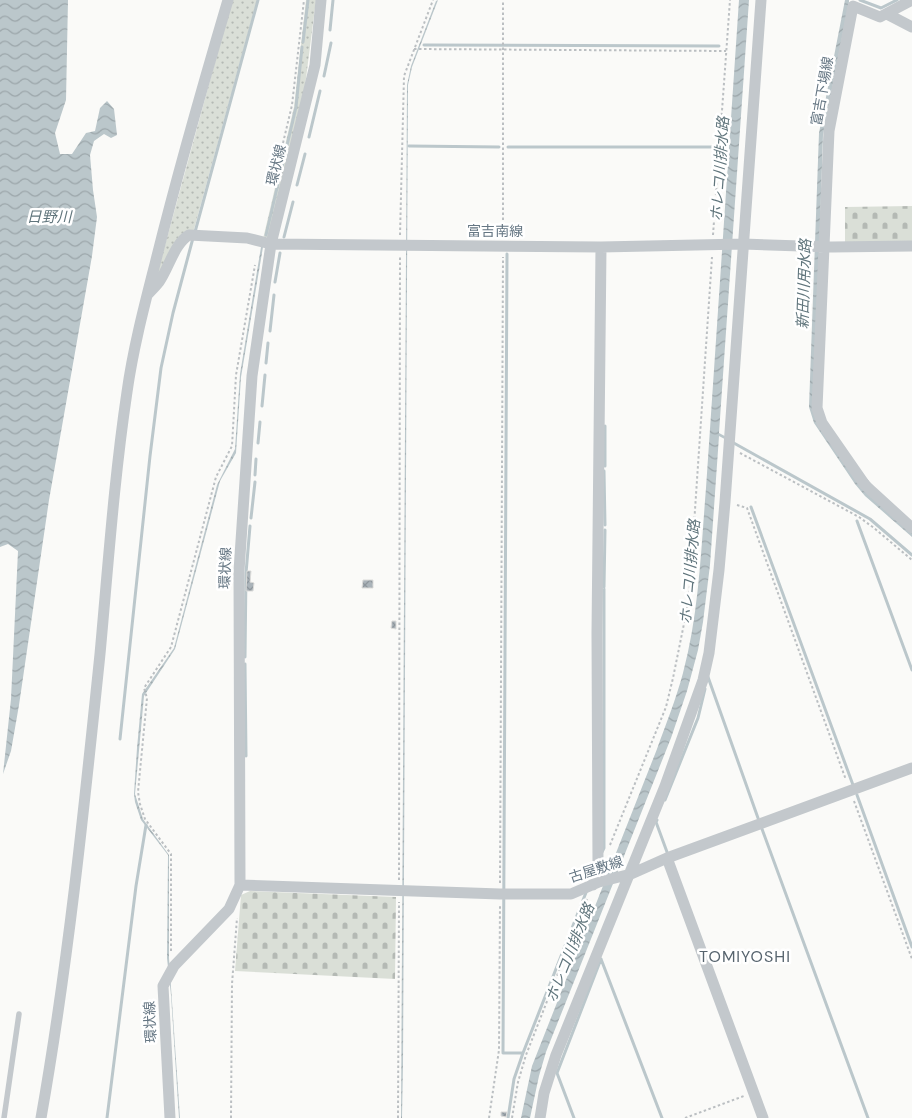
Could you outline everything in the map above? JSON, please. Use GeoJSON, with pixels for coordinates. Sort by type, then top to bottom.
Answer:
{"type":"FeatureCollection","features":[{"type":"Feature","properties":{"kind":"street"},"geometry":{"type":"LineString","coordinates":[[40,1118],[53,1047],[73,892],[126,394],[135,342],[171,199],[228,0]]}},
{"type":"Feature","properties":{"kind":"street","name":"環状線"},"geometry":{"type":"LineString","coordinates":[[170,1118],[164,986],[174,966],[229,909],[240,885],[239,571],[252,376],[271,244],[315,65],[321,0]]}},
{"type":"Feature","properties":{"kind":"street"},"geometry":{"type":"LineString","coordinates":[[540,1118],[544,1093],[556,1055],[627,875],[665,786],[703,680],[709,653],[725,502],[740,244],[761,0]]}},
{"type":"Feature","properties":{"kind":"street"},"geometry":{"type":"LineString","coordinates":[[886,14],[912,0]]}},
{"type":"Feature","properties":{"kind":"street","name":"富吉下場線"},"geometry":{"type":"LineString","coordinates":[[912,28],[886,14],[880,17],[853,3],[829,131],[817,408],[822,423],[865,484],[912,528]]}},
{"type":"Feature","properties":{"kind":"street","name":"富吉南線"},"geometry":{"type":"LineString","coordinates":[[147,295],[159,283],[180,244],[189,235],[247,238],[271,244],[503,247],[740,244]]}},
{"type":"Feature","properties":{"kind":"street"},"geometry":{"type":"LineString","coordinates":[[740,244],[880,248],[912,246]]}},
{"type":"Feature","properties":{"kind":"street"},"geometry":{"type":"LineString","coordinates":[[596,884],[598,865],[601,247]]}},
{"type":"Feature","properties":{"kind":"street","name":"古屋敷線"},"geometry":{"type":"LineString","coordinates":[[240,885],[500,894],[571,894],[627,875],[668,858],[912,768]]}},
{"type":"Feature","properties":{"kind":"street"},"geometry":{"type":"LineString","coordinates":[[668,858],[763,1118]]}},
{"type":"Feature","properties":{"kind":"lane"},"geometry":{"type":"LineString","coordinates":[[4,1118],[19,1014]]}},
{"type":"Feature","properties":{"kind":"path"},"geometry":{"type":"LineString","coordinates":[[281,151],[292,105],[304,0]]}},
{"type":"Feature","properties":{"kind":"path"},"geometry":{"type":"LineString","coordinates":[[398,1118],[400,246],[404,76],[433,0]]}},
{"type":"Feature","properties":{"kind":"path"},"geometry":{"type":"LineString","coordinates":[[489,1118],[499,1050],[503,0]]}},
{"type":"Feature","properties":{"kind":"path"},"geometry":{"type":"LineString","coordinates":[[610,844],[666,707],[674,678],[689,599],[715,245],[730,0]]}},
{"type":"Feature","properties":{"kind":"path"},"geometry":{"type":"LineString","coordinates":[[414,49],[726,51]]}},
{"type":"Feature","properties":{"kind":"path"},"geometry":{"type":"LineString","coordinates":[[174,966],[171,956],[171,854],[145,818],[138,792],[147,698],[144,688],[171,647],[216,477],[232,446],[236,375],[256,262]]}},
{"type":"Feature","properties":{"kind":"path"},"geometry":{"type":"LineString","coordinates":[[729,448],[755,460],[859,517],[912,560]]}},
{"type":"Feature","properties":{"kind":"path"},"geometry":{"type":"LineString","coordinates":[[725,502],[747,508],[912,959]]}},
{"type":"Feature","properties":{"kind":"path"},"geometry":{"type":"LineString","coordinates":[[512,1118],[518,1082],[526,1055],[596,884]]}},
{"type":"Feature","properties":{"kind":"path"},"geometry":{"type":"LineString","coordinates":[[231,1118],[232,984],[237,910]]}},
{"type":"Feature","properties":{"kind":"path"},"geometry":{"type":"LineString","coordinates":[[685,1118],[754,1092]]}},
{"type":"Feature","properties":{"kind":"green space"},"geometry":{"type":"Polygon","coordinates":[[[232,0],[257,0],[193,233],[155,282],[232,0]]]}},
{"type":"Feature","properties":{"kind":"green space"},"geometry":{"type":"Polygon","coordinates":[[[306,0],[316,0],[305,86],[269,236],[263,239],[294,107],[306,0]]]}},
{"type":"Feature","properties":{"kind":"green space"},"geometry":{"type":"Polygon","coordinates":[[[912,206],[912,242],[845,242],[845,207],[912,206]]]}},
{"type":"Feature","properties":{"kind":"green space"},"geometry":{"type":"Polygon","coordinates":[[[250,891],[396,897],[395,979],[235,971],[241,895],[250,891]]]}},
{"type":"Feature","properties":{"kind":"water","name":"日野川"},"geometry":{"type":"Polygon","coordinates":[[[0,0],[68,0],[66,100],[55,133],[60,154],[72,154],[86,133],[95,131],[100,108],[107,101],[114,109],[117,135],[111,138],[104,134],[94,141],[90,155],[97,217],[92,256],[49,500],[19,705],[11,751],[3,774],[11,699],[18,551],[8,544],[0,547],[0,0]]]}},
{"type":"Feature","properties":{"kind":"water"},"geometry":{"type":"Polygon","coordinates":[[[438,0],[412,67],[408,85],[403,1064],[401,1118],[407,85],[411,66],[438,0]]]}},
{"type":"Feature","properties":{"kind":"water"},"geometry":{"type":"Polygon","coordinates":[[[739,0],[749,0],[719,433],[734,441],[734,444],[719,436],[710,565],[698,650],[687,691],[671,738],[546,1052],[530,1118],[521,1118],[532,1066],[657,749],[683,673],[693,628],[701,558],[739,0]]]}},
{"type":"Feature","properties":{"kind":"water"},"geometry":{"type":"Polygon","coordinates":[[[845,0],[849,0],[849,2],[823,135],[814,407],[818,422],[912,531],[912,537],[865,496],[855,484],[814,423],[809,407],[819,133],[845,0]]]}},
{"type":"Feature","properties":{"kind":"water"},"geometry":{"type":"Polygon","coordinates":[[[261,247],[263,247],[241,377],[236,453],[220,481],[175,649],[144,696],[135,794],[143,819],[169,855],[169,958],[179,1118],[167,958],[168,855],[141,820],[134,794],[142,694],[174,648],[217,485],[235,449],[240,374],[261,247]]]}},
{"type":"Feature","properties":{"kind":"building"},"geometry":{"type":"Polygon","coordinates":[[[247,571],[251,571],[250,582],[254,583],[253,591],[246,591],[247,571]]]}},
{"type":"Feature","properties":{"kind":"building"},"geometry":{"type":"Polygon","coordinates":[[[363,580],[373,580],[373,588],[362,588],[363,580]]]}},
{"type":"Feature","properties":{"kind":"building"},"geometry":{"type":"Polygon","coordinates":[[[392,621],[396,621],[396,629],[391,628],[392,621]]]}},
{"type":"Feature","properties":{"kind":"building"},"geometry":{"type":"Polygon","coordinates":[[[501,1112],[507,1112],[506,1117],[501,1116],[501,1112]]]}},
{"type":"Feature","properties":{"kind":"waterway"},"geometry":{"type":"LineString","coordinates":[[195,232],[258,0]]}},
{"type":"Feature","properties":{"kind":"waterway"},"geometry":{"type":"LineString","coordinates":[[303,42],[308,0]]}},
{"type":"Feature","properties":{"kind":"waterway"},"geometry":{"type":"LineString","coordinates":[[330,30],[333,0]]}},
{"type":"Feature","properties":{"kind":"waterway"},"geometry":{"type":"LineString","coordinates":[[860,0],[881,8],[897,0]]}},
{"type":"Feature","properties":{"kind":"waterway"},"geometry":{"type":"LineString","coordinates":[[324,76],[331,43]]}},
{"type":"Feature","properties":{"kind":"waterway"},"geometry":{"type":"LineString","coordinates":[[424,45],[719,46]]}},
{"type":"Feature","properties":{"kind":"waterway"},"geometry":{"type":"LineString","coordinates":[[266,235],[296,107],[302,47]]}},
{"type":"Feature","properties":{"kind":"waterway"},"geometry":{"type":"LineString","coordinates":[[309,137],[320,91]]}},
{"type":"Feature","properties":{"kind":"waterway"},"geometry":{"type":"LineString","coordinates":[[409,146],[499,147]]}},
{"type":"Feature","properties":{"kind":"waterway","name":"ホレコ川排水路"},"geometry":{"type":"LineString","coordinates":[[508,147],[713,147]]}},
{"type":"Feature","properties":{"kind":"waterway"},"geometry":{"type":"LineString","coordinates":[[297,185],[305,154]]}},
{"type":"Feature","properties":{"kind":"waterway"},"geometry":{"type":"LineString","coordinates":[[284,237],[293,202]]}},
{"type":"Feature","properties":{"kind":"waterway"},"geometry":{"type":"LineString","coordinates":[[120,739],[161,368],[193,238]]}},
{"type":"Feature","properties":{"kind":"waterway"},"geometry":{"type":"LineString","coordinates":[[275,282],[280,253]]}},
{"type":"Feature","properties":{"kind":"waterway"},"geometry":{"type":"LineString","coordinates":[[507,254],[503,1053],[523,1053]]}},
{"type":"Feature","properties":{"kind":"waterway"},"geometry":{"type":"LineString","coordinates":[[270,331],[274,295]]}},
{"type":"Feature","properties":{"kind":"waterway"},"geometry":{"type":"LineString","coordinates":[[266,363],[268,343]]}},
{"type":"Feature","properties":{"kind":"waterway"},"geometry":{"type":"LineString","coordinates":[[262,406],[265,375]]}},
{"type":"Feature","properties":{"kind":"waterway"},"geometry":{"type":"LineString","coordinates":[[258,443],[260,422]]}},
{"type":"Feature","properties":{"kind":"waterway"},"geometry":{"type":"LineString","coordinates":[[605,426],[605,466]]}},
{"type":"Feature","properties":{"kind":"waterway"},"geometry":{"type":"LineString","coordinates":[[732,442],[870,519],[912,555]]}},
{"type":"Feature","properties":{"kind":"waterway"},"geometry":{"type":"LineString","coordinates":[[255,475],[256,459]]}},
{"type":"Feature","properties":{"kind":"waterway"},"geometry":{"type":"LineString","coordinates":[[604,471],[605,525]]}},
{"type":"Feature","properties":{"kind":"waterway"},"geometry":{"type":"LineString","coordinates":[[251,518],[255,482]]}},
{"type":"Feature","properties":{"kind":"waterway"},"geometry":{"type":"LineString","coordinates":[[751,507],[853,785]]}},
{"type":"Feature","properties":{"kind":"waterway"},"geometry":{"type":"LineString","coordinates":[[857,521],[912,670]]}},
{"type":"Feature","properties":{"kind":"waterway"},"geometry":{"type":"LineString","coordinates":[[245,657],[246,573],[250,526]]}},
{"type":"Feature","properties":{"kind":"waterway"},"geometry":{"type":"LineString","coordinates":[[604,587],[605,530]]}},
{"type":"Feature","properties":{"kind":"waterway"},"geometry":{"type":"LineString","coordinates":[[602,852],[604,848],[604,589]]}},
{"type":"Feature","properties":{"kind":"waterway"},"geometry":{"type":"LineString","coordinates":[[245,664],[246,756]]}},
{"type":"Feature","properties":{"kind":"waterway"},"geometry":{"type":"LineString","coordinates":[[708,677],[758,818]]}},
{"type":"Feature","properties":{"kind":"waterway"},"geometry":{"type":"LineString","coordinates":[[665,800],[698,718],[705,689]]}},
{"type":"Feature","properties":{"kind":"waterway"},"geometry":{"type":"LineString","coordinates":[[857,795],[912,947]]}},
{"type":"Feature","properties":{"kind":"waterway"},"geometry":{"type":"LineString","coordinates":[[657,820],[656,822],[667,852]]}},
{"type":"Feature","properties":{"kind":"waterway"},"geometry":{"type":"LineString","coordinates":[[107,1118],[136,886],[146,825]]}},
{"type":"Feature","properties":{"kind":"waterway"},"geometry":{"type":"LineString","coordinates":[[762,829],[868,1118]]}},
{"type":"Feature","properties":{"kind":"waterway","name":"ホレコ川排水路"},"geometry":{"type":"LineString","coordinates":[[508,1118],[514,1079],[523,1053],[587,890]]}},
{"type":"Feature","properties":{"kind":"waterway"},"geometry":{"type":"LineString","coordinates":[[601,959],[662,1118]]}},
{"type":"Feature","properties":{"kind":"waterway"},"geometry":{"type":"LineString","coordinates":[[574,1118],[557,1073],[601,959]]}},
{"type":"Feature","properties":{"kind":"district","name":"TOMIYOSHI"},"geometry":{"type":"Point","coordinates":[745,956]}},
{"type":"Feature","properties":{"kind":"water label","name":"新田川用水路"},"geometry":{"type":"Point","coordinates":[804,284]}}]}
